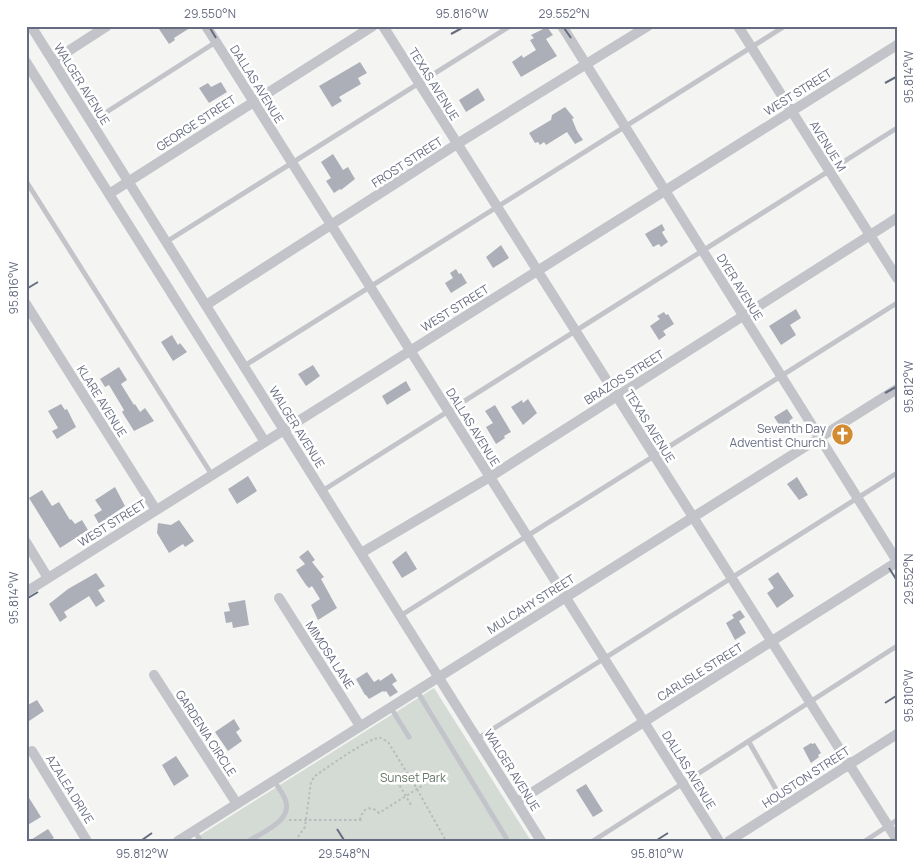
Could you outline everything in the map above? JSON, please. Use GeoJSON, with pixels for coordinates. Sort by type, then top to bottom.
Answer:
{"type":"FeatureCollection","features":[{"type":"Feature","properties":{"kind":"street","name":"WALGER AVENUE"},"geometry":{"type":"LineString","coordinates":[[32,26],[541,841]]}},
{"type":"Feature","properties":{"kind":"street"},"geometry":{"type":"LineString","coordinates":[[53,61],[107,26]]}},
{"type":"Feature","properties":{"kind":"street","name":"DALLAS AVENUE"},"geometry":{"type":"LineString","coordinates":[[206,26],[719,841]]}},
{"type":"Feature","properties":{"kind":"street","name":"GEORGE STREET"},"geometry":{"type":"LineString","coordinates":[[109,194],[373,26]]}},
{"type":"Feature","properties":{"kind":"street","name":"TEXAS AVENUE"},"geometry":{"type":"LineString","coordinates":[[383,26],[849,764],[892,823],[897,840]]}},
{"type":"Feature","properties":{"kind":"street","name":"DYER AVENUE"},"geometry":{"type":"LineString","coordinates":[[562,26],[897,562]]}},
{"type":"Feature","properties":{"kind":"street","name":"FROST STREET"},"geometry":{"type":"LineString","coordinates":[[206,305],[457,144],[648,26]]}},
{"type":"Feature","properties":{"kind":"street","name":"AVENUE M"},"geometry":{"type":"LineString","coordinates":[[738,26],[897,278]]}},
{"type":"Feature","properties":{"kind":"street","name":"WEST STREET"},"geometry":{"type":"LineString","coordinates":[[26,592],[897,45]]}},
{"type":"Feature","properties":{"kind":"street"},"geometry":{"type":"LineString","coordinates":[[26,62],[265,442]]}},
{"type":"Feature","properties":{"kind":"street","name":"BRAZOS STREET"},"geometry":{"type":"LineString","coordinates":[[361,553],[490,477],[897,218]]}},
{"type":"Feature","properties":{"kind":"street","name":"KLARE AVENUE"},"geometry":{"type":"LineString","coordinates":[[26,304],[156,510]]}},
{"type":"Feature","properties":{"kind":"street","name":"MULCAHY STREET"},"geometry":{"type":"LineString","coordinates":[[178,841],[897,389]]}},
{"type":"Feature","properties":{"kind":"street"},"geometry":{"type":"LineString","coordinates":[[26,542],[48,578]]}},
{"type":"Feature","properties":{"kind":"street","name":"CARLISLE STREET"},"geometry":{"type":"LineString","coordinates":[[517,802],[897,562]]}},
{"type":"Feature","properties":{"kind":"street","name":"MIMOSA LANE"},"geometry":{"type":"LineString","coordinates":[[278,598],[360,726]]}},
{"type":"Feature","properties":{"kind":"street","name":"GARDENIA CIRCLE"},"geometry":{"type":"LineString","coordinates":[[154,675],[237,804]]}},
{"type":"Feature","properties":{"kind":"street","name":"HOUSTON STREET"},"geometry":{"type":"LineString","coordinates":[[729,841],[897,734]]}},
{"type":"Feature","properties":{"kind":"street","name":"AZALEA DRIVE"},"geometry":{"type":"LineString","coordinates":[[32,751],[87,841]]}},
{"type":"Feature","properties":{"kind":"lane"},"geometry":{"type":"LineString","coordinates":[[166,242],[510,26]]}},
{"type":"Feature","properties":{"kind":"lane"},"geometry":{"type":"LineString","coordinates":[[244,366],[785,26]]}},
{"type":"Feature","properties":{"kind":"lane"},"geometry":{"type":"LineString","coordinates":[[91,122],[216,42]]}},
{"type":"Feature","properties":{"kind":"lane"},"geometry":{"type":"LineString","coordinates":[[322,491],[897,128]]}},
{"type":"Feature","properties":{"kind":"lane"},"geometry":{"type":"LineString","coordinates":[[26,181],[212,475]]}},
{"type":"Feature","properties":{"kind":"lane"},"geometry":{"type":"LineString","coordinates":[[400,616],[897,302]]}},
{"type":"Feature","properties":{"kind":"lane"},"geometry":{"type":"LineString","coordinates":[[478,739],[897,473]]}},
{"type":"Feature","properties":{"kind":"lane"},"geometry":{"type":"LineString","coordinates":[[593,841],[897,646]]}},
{"type":"Feature","properties":{"kind":"lane"},"geometry":{"type":"LineString","coordinates":[[417,691],[508,841]]}},
{"type":"Feature","properties":{"kind":"lane"},"geometry":{"type":"LineString","coordinates":[[390,708],[409,737]]}},
{"type":"Feature","properties":{"kind":"lane"},"geometry":{"type":"LineString","coordinates":[[749,742],[785,805]]}},
{"type":"Feature","properties":{"kind":"lane"},"geometry":{"type":"LineString","coordinates":[[249,841],[282,820],[287,810],[285,800],[274,780]]}},
{"type":"Feature","properties":{"kind":"lane"},"geometry":{"type":"LineString","coordinates":[[865,841],[892,823]]}},
{"type":"Feature","properties":{"kind":"lane"},"geometry":{"type":"LineString","coordinates":[[194,831],[201,841]]}},
{"type":"Feature","properties":{"kind":"path"},"geometry":{"type":"LineString","coordinates":[[295,841],[305,827],[311,782],[315,776],[365,743],[375,738],[382,738],[388,742],[446,841]]}},
{"type":"Feature","properties":{"kind":"path"},"geometry":{"type":"LineString","coordinates":[[397,781],[411,805]]}},
{"type":"Feature","properties":{"kind":"path"},"geometry":{"type":"LineString","coordinates":[[282,820],[361,820],[361,814],[365,809],[369,808],[379,813],[424,784]]}},
{"type":"Feature","properties":{"kind":"green space","name":"Sunset Park"},"geometry":{"type":"Polygon","coordinates":[[[434,688],[531,841],[191,841],[434,688]]]}},
{"type":"Feature","properties":{"kind":"building"},"geometry":{"type":"Polygon","coordinates":[[[157,26],[193,26],[174,38],[175,40],[169,44],[157,26]]]}},
{"type":"Feature","properties":{"kind":"building"},"geometry":{"type":"Polygon","coordinates":[[[547,27],[553,35],[546,39],[557,56],[521,77],[512,62],[522,55],[523,58],[536,50],[530,40],[534,38],[531,35],[547,27]]]}},
{"type":"Feature","properties":{"kind":"building"},"geometry":{"type":"Polygon","coordinates":[[[360,62],[367,73],[358,78],[361,84],[339,97],[342,101],[332,107],[319,86],[360,62]]]}},
{"type":"Feature","properties":{"kind":"building"},"geometry":{"type":"Polygon","coordinates":[[[221,82],[227,92],[209,103],[199,88],[208,83],[211,87],[221,82]]]}},
{"type":"Feature","properties":{"kind":"building"},"geometry":{"type":"Polygon","coordinates":[[[478,88],[485,100],[466,112],[459,100],[478,88]]]}},
{"type":"Feature","properties":{"kind":"building"},"geometry":{"type":"Polygon","coordinates":[[[565,107],[574,118],[572,119],[583,140],[575,144],[567,132],[546,145],[544,142],[540,145],[538,142],[535,143],[529,133],[551,120],[552,115],[565,107]]]}},
{"type":"Feature","properties":{"kind":"building"},"geometry":{"type":"Polygon","coordinates":[[[333,154],[343,170],[348,167],[355,179],[334,193],[326,181],[331,178],[321,162],[333,154]]]}},
{"type":"Feature","properties":{"kind":"building"},"geometry":{"type":"Polygon","coordinates":[[[662,224],[665,230],[662,232],[668,242],[661,247],[659,244],[653,247],[645,234],[662,224]]]}},
{"type":"Feature","properties":{"kind":"building"},"geometry":{"type":"Polygon","coordinates":[[[501,245],[509,258],[493,268],[486,257],[501,245]]]}},
{"type":"Feature","properties":{"kind":"building"},"geometry":{"type":"Polygon","coordinates":[[[456,269],[467,283],[451,293],[445,283],[453,278],[450,273],[456,269]]]}},
{"type":"Feature","properties":{"kind":"building"},"geometry":{"type":"Polygon","coordinates":[[[796,309],[801,318],[790,325],[796,335],[781,345],[769,326],[796,309]]]}},
{"type":"Feature","properties":{"kind":"building"},"geometry":{"type":"Polygon","coordinates":[[[664,312],[666,315],[668,314],[674,324],[663,331],[666,335],[659,340],[650,326],[660,319],[657,316],[664,312]]]}},
{"type":"Feature","properties":{"kind":"building"},"geometry":{"type":"Polygon","coordinates":[[[172,335],[178,345],[180,343],[187,352],[173,361],[161,342],[172,335]]]}},
{"type":"Feature","properties":{"kind":"building"},"geometry":{"type":"Polygon","coordinates":[[[313,365],[320,376],[306,386],[298,374],[313,365]]]}},
{"type":"Feature","properties":{"kind":"building"},"geometry":{"type":"Polygon","coordinates":[[[119,367],[127,380],[121,384],[134,405],[140,412],[145,408],[154,421],[134,431],[109,385],[105,387],[100,379],[119,367]]]}},
{"type":"Feature","properties":{"kind":"building"},"geometry":{"type":"Polygon","coordinates":[[[406,381],[411,390],[387,405],[382,396],[406,381]]]}},
{"type":"Feature","properties":{"kind":"building"},"geometry":{"type":"Polygon","coordinates":[[[528,399],[537,413],[523,425],[511,407],[522,400],[523,403],[528,399]]]}},
{"type":"Feature","properties":{"kind":"building"},"geometry":{"type":"Polygon","coordinates":[[[61,404],[65,410],[67,409],[76,427],[57,439],[52,431],[58,428],[48,411],[61,404]]]}},
{"type":"Feature","properties":{"kind":"building"},"geometry":{"type":"Polygon","coordinates":[[[495,405],[511,432],[496,444],[486,427],[493,423],[485,411],[495,405]]]}},
{"type":"Feature","properties":{"kind":"building"},"geometry":{"type":"Polygon","coordinates":[[[787,409],[793,418],[789,421],[792,426],[784,432],[774,417],[787,409]]]}},
{"type":"Feature","properties":{"kind":"building"},"geometry":{"type":"Polygon","coordinates":[[[248,476],[257,491],[237,504],[228,489],[248,476]]]}},
{"type":"Feature","properties":{"kind":"building"},"geometry":{"type":"Polygon","coordinates":[[[797,477],[808,495],[799,500],[787,484],[797,477]]]}},
{"type":"Feature","properties":{"kind":"building"},"geometry":{"type":"Polygon","coordinates":[[[115,487],[125,506],[99,524],[94,515],[102,510],[95,500],[115,487]]]}},
{"type":"Feature","properties":{"kind":"building"},"geometry":{"type":"Polygon","coordinates":[[[42,490],[52,506],[59,502],[70,520],[75,524],[82,520],[88,530],[60,548],[29,498],[42,490]]]}},
{"type":"Feature","properties":{"kind":"building"},"geometry":{"type":"Polygon","coordinates":[[[179,520],[194,541],[185,547],[183,544],[169,553],[157,533],[158,523],[171,525],[179,520]]]}},
{"type":"Feature","properties":{"kind":"building"},"geometry":{"type":"Polygon","coordinates":[[[308,550],[315,560],[312,562],[324,577],[321,579],[337,608],[318,620],[311,605],[320,599],[312,586],[309,588],[306,585],[296,570],[305,564],[299,557],[308,550]]]}},
{"type":"Feature","properties":{"kind":"building"},"geometry":{"type":"Polygon","coordinates":[[[406,551],[417,569],[402,578],[392,562],[406,551]]]}},
{"type":"Feature","properties":{"kind":"building"},"geometry":{"type":"Polygon","coordinates":[[[778,572],[794,596],[777,608],[767,593],[774,588],[768,579],[778,572]]]}},
{"type":"Feature","properties":{"kind":"building"},"geometry":{"type":"Polygon","coordinates":[[[96,573],[105,586],[98,590],[105,601],[96,607],[89,596],[64,612],[67,617],[60,622],[49,604],[68,589],[96,573]]]}},
{"type":"Feature","properties":{"kind":"building"},"geometry":{"type":"Polygon","coordinates":[[[245,600],[249,625],[233,628],[232,622],[226,623],[224,612],[230,611],[228,603],[245,600]]]}},
{"type":"Feature","properties":{"kind":"building"},"geometry":{"type":"Polygon","coordinates":[[[740,610],[745,617],[739,621],[746,633],[735,640],[726,623],[734,618],[732,615],[740,610]]]}},
{"type":"Feature","properties":{"kind":"building"},"geometry":{"type":"Polygon","coordinates":[[[367,672],[374,682],[379,679],[380,681],[392,673],[397,681],[392,684],[398,692],[390,697],[386,691],[383,691],[369,699],[356,679],[367,672]]]}},
{"type":"Feature","properties":{"kind":"building"},"geometry":{"type":"Polygon","coordinates":[[[37,700],[44,711],[26,723],[26,706],[37,700]]]}},
{"type":"Feature","properties":{"kind":"building"},"geometry":{"type":"Polygon","coordinates":[[[234,719],[240,729],[236,732],[242,741],[228,751],[215,732],[234,719]]]}},
{"type":"Feature","properties":{"kind":"building"},"geometry":{"type":"Polygon","coordinates":[[[811,743],[815,743],[821,753],[811,763],[803,748],[811,743]]]}},
{"type":"Feature","properties":{"kind":"building"},"geometry":{"type":"Polygon","coordinates":[[[176,756],[189,776],[174,786],[162,765],[176,756]]]}},
{"type":"Feature","properties":{"kind":"building"},"geometry":{"type":"Polygon","coordinates":[[[586,784],[603,811],[593,817],[576,790],[586,784]]]}},
{"type":"Feature","properties":{"kind":"building"},"geometry":{"type":"Polygon","coordinates":[[[26,793],[41,817],[26,826],[26,793]]]}},
{"type":"Feature","properties":{"kind":"building"},"geometry":{"type":"Polygon","coordinates":[[[48,829],[54,838],[49,841],[29,841],[48,829]]]}},
{"type":"Feature","properties":{"kind":"place","name":"Seventh Day Adventist Church"},"geometry":{"type":"Point","coordinates":[842,435]}}]}
